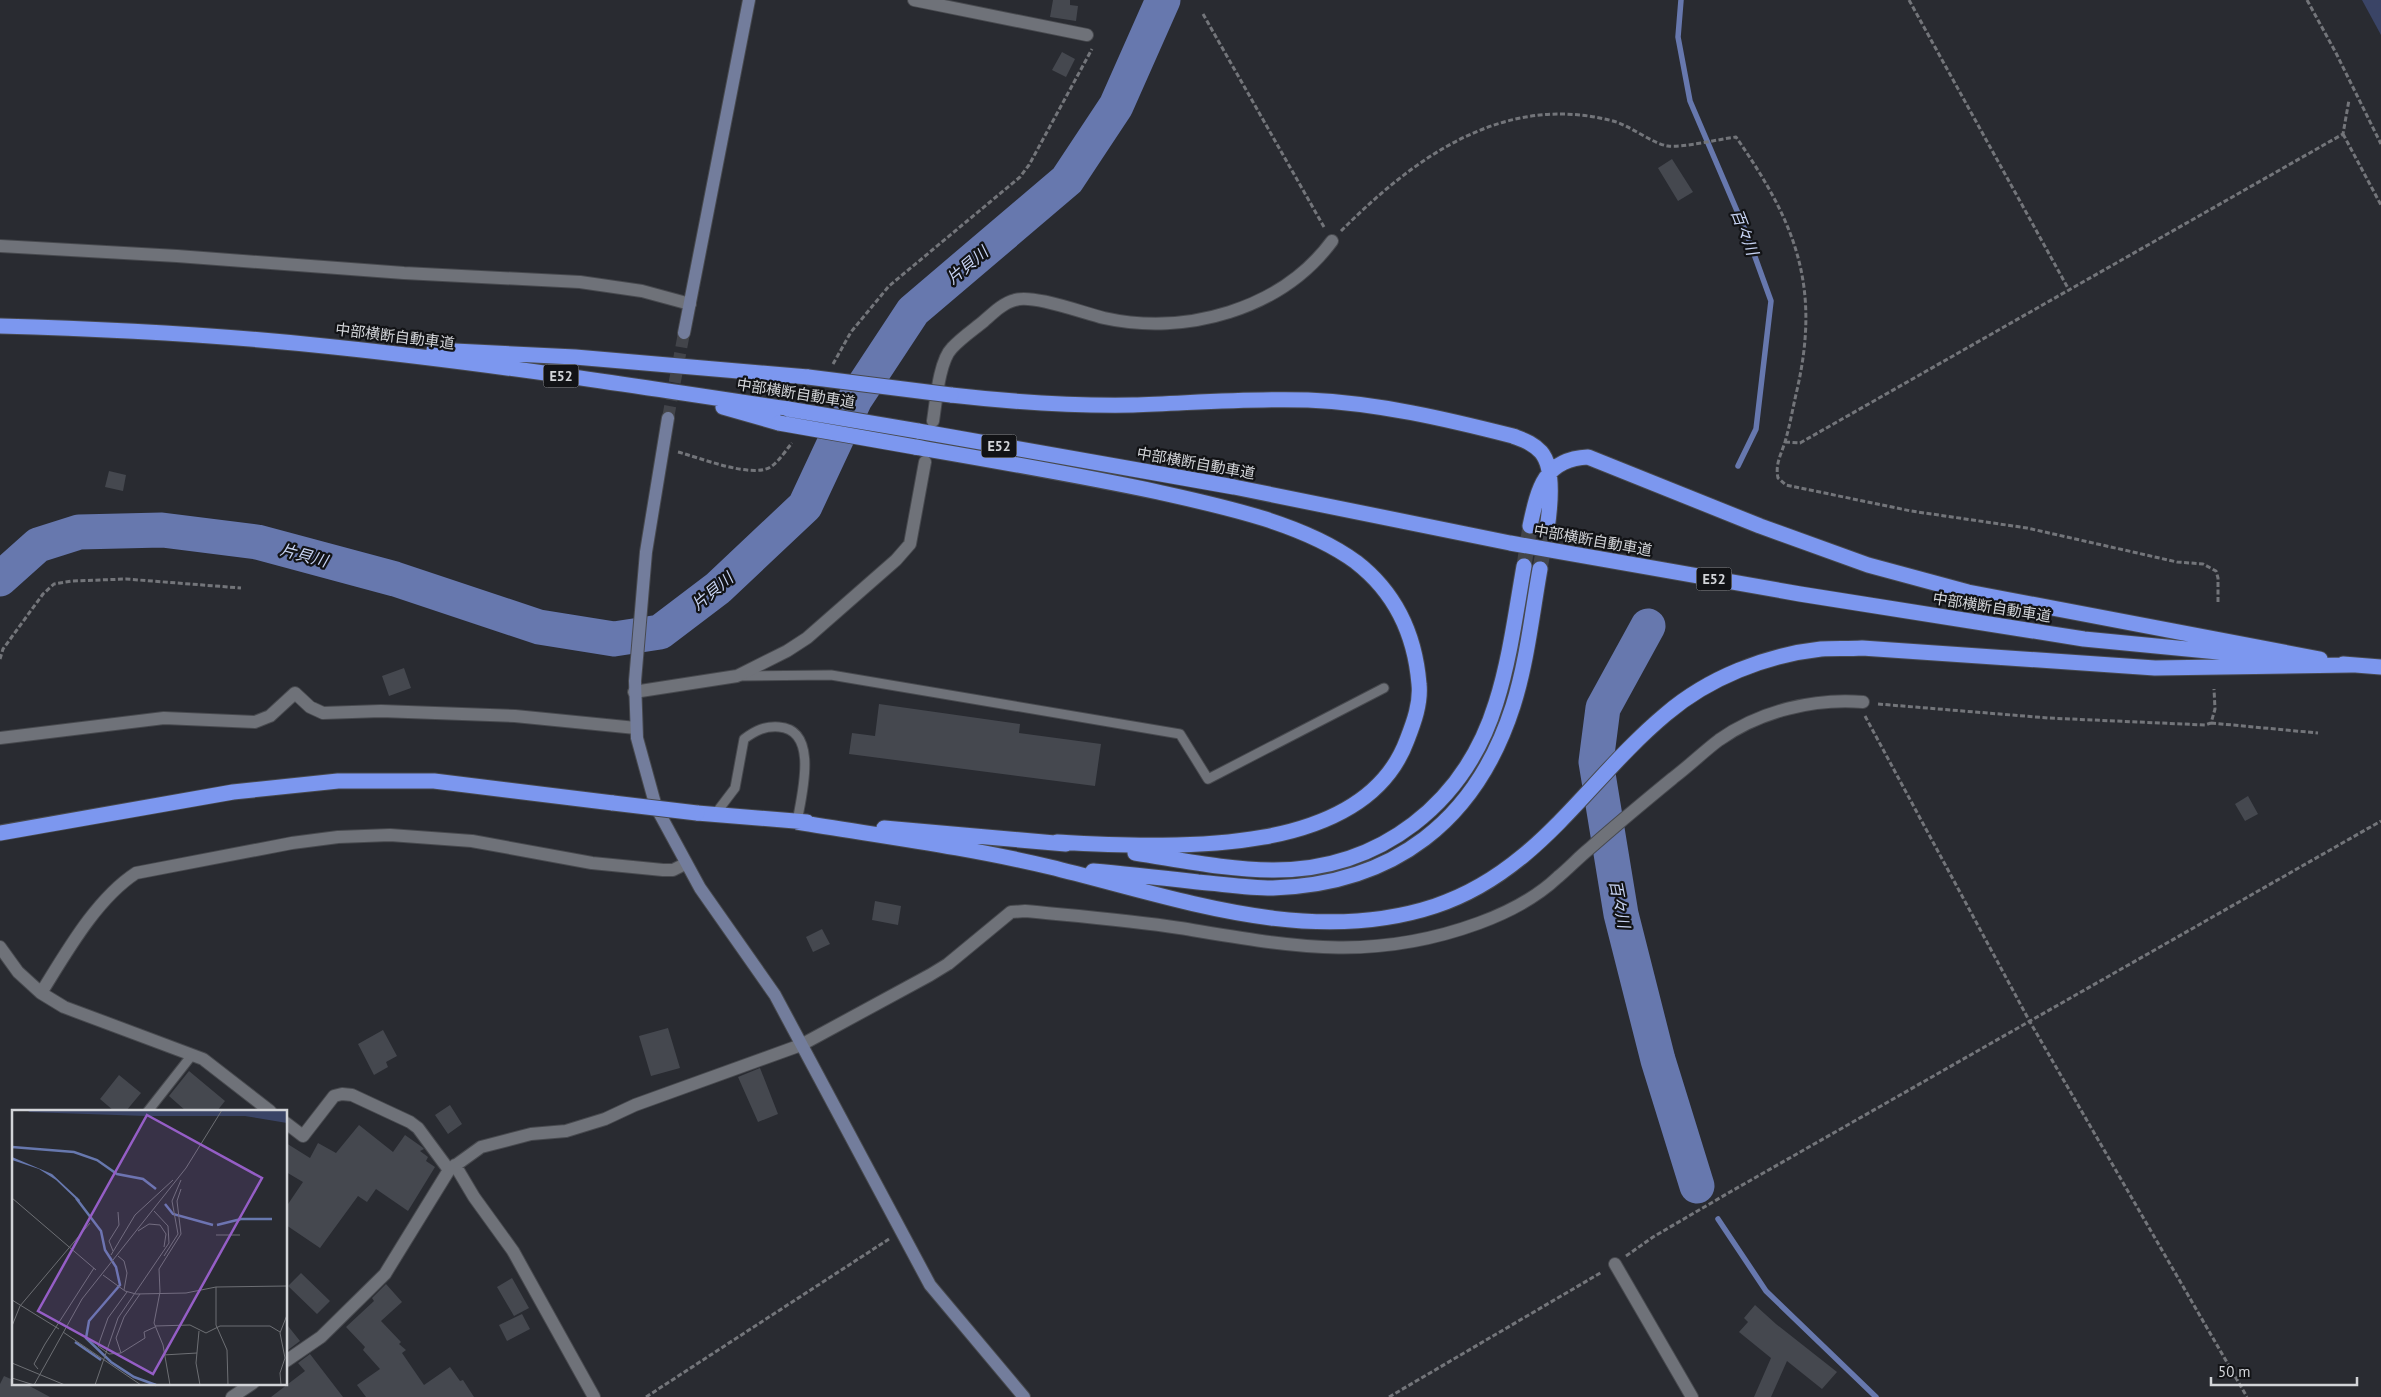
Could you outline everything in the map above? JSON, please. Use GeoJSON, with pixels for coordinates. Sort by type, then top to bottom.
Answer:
{"type":"FeatureCollection","features":[{"type":"Feature","properties":{"kind":"highway","name":"中部横断自動車道"},"geometry":{"type":"LineString","coordinates":[[0,326],[204,335],[333,346],[656,389],[918,431],[1234,487],[1510,543],[1950,619],[2084,639],[2351,665],[2381,666]]}},
{"type":"Feature","properties":{"kind":"highway"},"geometry":{"type":"LineString","coordinates":[[333,346],[515,353],[808,376],[951,396],[1010,402],[1133,405],[1271,399],[1347,403],[1430,416],[1526,441],[1541,452],[1546,459],[1551,498],[1547,529]]}},
{"type":"Feature","properties":{"kind":"highway"},"geometry":{"type":"LineString","coordinates":[[0,833],[233,792],[338,781],[434,781],[697,813],[716,813],[797,822],[1057,842],[1137,846],[1194,845],[1236,841],[1298,829],[1327,820],[1353,806],[1375,790],[1390,774],[1404,750],[1415,720],[1420,694],[1417,662],[1409,630],[1396,605],[1379,584],[1355,562],[1328,546],[1262,518],[1205,502],[1114,482],[779,423],[656,389]]}},
{"type":"Feature","properties":{"kind":"highway"},"geometry":{"type":"LineString","coordinates":[[1530,526],[1536,497],[1548,474],[1563,461],[1588,457],[1760,526],[1868,565],[1904,575],[1968,592],[2351,665]]}},
{"type":"Feature","properties":{"kind":"highway"},"geometry":{"type":"LineString","coordinates":[[1057,842],[1237,868],[1275,870],[1305,868],[1342,860],[1378,847],[1404,832],[1433,809],[1462,776],[1480,742],[1496,704],[1524,566]]}},
{"type":"Feature","properties":{"kind":"highway"},"geometry":{"type":"LineString","coordinates":[[797,822],[1049,866],[1271,888],[1312,885],[1345,879],[1387,862],[1437,829],[1464,801],[1484,773],[1502,738],[1514,704],[1540,569]]}},
{"type":"Feature","properties":{"kind":"highway"},"geometry":{"type":"LineString","coordinates":[[1049,866],[1135,890],[1268,917],[1342,923],[1380,919],[1436,906],[1484,884],[1536,846],[1667,712],[1714,682],[1765,662],[1822,649],[1902,650],[2155,668],[2351,665]]}},
{"type":"Feature","properties":{"kind":"street"},"geometry":{"type":"LineString","coordinates":[[684,333],[749,0]]}},
{"type":"Feature","properties":{"kind":"street"},"geometry":{"type":"LineString","coordinates":[[914,0],[1087,35]]}},
{"type":"Feature","properties":{"kind":"street"},"geometry":{"type":"LineString","coordinates":[[933,420],[944,362],[950,349],[1001,307],[1016,299],[1034,300],[1104,318],[1154,324],[1211,317],[1237,310],[1266,296],[1295,278],[1322,254],[1332,241]]}},
{"type":"Feature","properties":{"kind":"street"},"geometry":{"type":"LineString","coordinates":[[0,246],[177,256],[404,274],[580,282],[642,291],[690,304]]}},
{"type":"Feature","properties":{"kind":"street"},"geometry":{"type":"LineString","coordinates":[[668,418],[642,588],[635,687],[636,728],[641,754],[656,807],[685,864],[720,919],[771,989],[930,1286],[1024,1397]]}},
{"type":"Feature","properties":{"kind":"street"},"geometry":{"type":"LineString","coordinates":[[635,687],[737,676],[787,651],[806,638],[896,560],[910,544],[925,462]]}},
{"type":"Feature","properties":{"kind":"street"},"geometry":{"type":"LineString","coordinates":[[0,738],[164,718],[254,722],[270,716],[295,693],[310,707],[322,713],[381,711],[515,716],[636,728]]}},
{"type":"Feature","properties":{"kind":"street"},"geometry":{"type":"LineString","coordinates":[[288,1360],[321,1337],[385,1274],[452,1167],[481,1146],[531,1134],[566,1131],[606,1119],[635,1105],[801,1045],[930,976],[948,964],[1011,912],[1178,928],[1298,947],[1375,947],[1420,941],[1481,922],[1534,894],[1557,879],[1630,813],[1721,739],[1763,717],[1813,704],[1840,700],[1863,702]]}},
{"type":"Feature","properties":{"kind":"street"},"geometry":{"type":"LineString","coordinates":[[41,993],[74,940],[96,912],[127,879],[136,873],[149,870],[292,842],[338,837],[390,835],[472,841],[592,863],[645,869],[673,870],[685,864]]}},
{"type":"Feature","properties":{"kind":"street"},"geometry":{"type":"LineString","coordinates":[[0,947],[18,972],[41,993],[64,1007],[203,1059],[269,1110]]}},
{"type":"Feature","properties":{"kind":"street"},"geometry":{"type":"LineString","coordinates":[[288,1125],[303,1136],[334,1096],[342,1094],[352,1095],[410,1122],[418,1128],[452,1167],[513,1251],[594,1397]]}},
{"type":"Feature","properties":{"kind":"street"},"geometry":{"type":"LineString","coordinates":[[1615,1264],[1692,1397]]}},
{"type":"Feature","properties":{"kind":"street"},"geometry":{"type":"LineString","coordinates":[[232,1397],[252,1384]]}},
{"type":"Feature","properties":{"kind":"lane"},"geometry":{"type":"LineString","coordinates":[[737,676],[831,675],[1171,732],[1180,734],[1208,779],[1384,688]]}},
{"type":"Feature","properties":{"kind":"lane"},"geometry":{"type":"LineString","coordinates":[[716,813],[735,788],[744,739],[756,730],[770,726],[786,728],[803,744],[805,756],[804,781],[797,822]]}},
{"type":"Feature","properties":{"kind":"lane"},"geometry":{"type":"LineString","coordinates":[[149,1110],[192,1055]]}},
{"type":"Feature","properties":{"kind":"path"},"geometry":{"type":"LineString","coordinates":[[1909,0],[2069,290]]}},
{"type":"Feature","properties":{"kind":"path"},"geometry":{"type":"LineString","coordinates":[[2307,0],[2336,53],[2381,144]]}},
{"type":"Feature","properties":{"kind":"path"},"geometry":{"type":"LineString","coordinates":[[1203,14],[1332,241],[1385,188],[1413,166],[1446,146],[1509,120],[1543,114],[1580,115],[1614,121],[1668,146],[1736,137],[1762,174],[1793,236],[1801,269],[1806,307],[1806,339],[1802,366],[1785,442],[1776,467],[1778,478],[1786,484],[1910,511],[2027,528],[2177,562],[2203,564],[2216,570],[2218,602]]}},
{"type":"Feature","properties":{"kind":"path"},"geometry":{"type":"LineString","coordinates":[[831,368],[852,332],[889,286],[1020,177],[1034,156],[1093,47],[1092,39],[1087,35]]}},
{"type":"Feature","properties":{"kind":"path"},"geometry":{"type":"LineString","coordinates":[[2349,100],[2344,134],[2381,205]]}},
{"type":"Feature","properties":{"kind":"path"},"geometry":{"type":"LineString","coordinates":[[1785,442],[1800,443],[2344,134]]}},
{"type":"Feature","properties":{"kind":"path"},"geometry":{"type":"LineString","coordinates":[[663,447],[733,467],[759,471],[771,467],[796,438]]}},
{"type":"Feature","properties":{"kind":"path"},"geometry":{"type":"LineString","coordinates":[[0,659],[4,649],[20,625],[43,594],[54,584],[72,581],[126,579],[241,588]]}},
{"type":"Feature","properties":{"kind":"path"},"geometry":{"type":"LineString","coordinates":[[2211,723],[2214,718],[2214,689]]}},
{"type":"Feature","properties":{"kind":"path"},"geometry":{"type":"LineString","coordinates":[[2247,1397],[2030,1022],[1866,719],[1863,702],[2058,718],[2157,724],[2211,723],[2318,733]]}},
{"type":"Feature","properties":{"kind":"path"},"geometry":{"type":"LineString","coordinates":[[1389,1397],[1615,1264],[1653,1237],[2381,821]]}},
{"type":"Feature","properties":{"kind":"path"},"geometry":{"type":"LineString","coordinates":[[646,1397],[901,1231]]}},
{"type":"Feature","properties":{"kind":"shaded area"},"geometry":{"type":"Polygon","coordinates":[[[2362,0],[2381,0],[2381,35],[2362,0]]]}},
{"type":"Feature","properties":{"kind":"building"},"geometry":{"type":"Polygon","coordinates":[[[1053,0],[1070,0],[1070,5],[1078,6],[1076,21],[1050,17],[1053,0]]]}},
{"type":"Feature","properties":{"kind":"building"},"geometry":{"type":"Polygon","coordinates":[[[1062,52],[1075,59],[1066,77],[1052,70],[1062,52]]]}},
{"type":"Feature","properties":{"kind":"building"},"geometry":{"type":"Polygon","coordinates":[[[1672,159],[1693,192],[1678,201],[1658,168],[1672,159]]]}},
{"type":"Feature","properties":{"kind":"building"},"geometry":{"type":"Polygon","coordinates":[[[109,471],[126,475],[123,491],[105,487],[109,471]]]}},
{"type":"Feature","properties":{"kind":"building"},"geometry":{"type":"Polygon","coordinates":[[[404,668],[411,688],[389,696],[382,676],[404,668]]]}},
{"type":"Feature","properties":{"kind":"building"},"geometry":{"type":"Polygon","coordinates":[[[879,704],[1020,724],[1019,733],[1101,744],[1095,786],[849,754],[852,733],[875,736],[879,704]]]}},
{"type":"Feature","properties":{"kind":"building"},"geometry":{"type":"Polygon","coordinates":[[[2248,796],[2258,814],[2245,821],[2235,804],[2248,796]]]}},
{"type":"Feature","properties":{"kind":"building"},"geometry":{"type":"Polygon","coordinates":[[[875,901],[901,906],[898,925],[872,920],[875,901]]]}},
{"type":"Feature","properties":{"kind":"building"},"geometry":{"type":"Polygon","coordinates":[[[822,929],[830,944],[813,952],[806,937],[822,929]]]}},
{"type":"Feature","properties":{"kind":"building"},"geometry":{"type":"Polygon","coordinates":[[[668,1028],[680,1068],[651,1076],[639,1036],[668,1028]]]}},
{"type":"Feature","properties":{"kind":"building"},"geometry":{"type":"Polygon","coordinates":[[[383,1030],[397,1056],[386,1062],[388,1067],[374,1075],[358,1044],[383,1030]]]}},
{"type":"Feature","properties":{"kind":"building"},"geometry":{"type":"Polygon","coordinates":[[[760,1068],[778,1114],[758,1122],[738,1077],[760,1068]]]}},
{"type":"Feature","properties":{"kind":"building"},"geometry":{"type":"Polygon","coordinates":[[[189,1071],[225,1101],[218,1110],[185,1110],[169,1096],[189,1071]]]}},
{"type":"Feature","properties":{"kind":"building"},"geometry":{"type":"Polygon","coordinates":[[[119,1075],[141,1093],[127,1110],[113,1110],[100,1099],[119,1075]]]}},
{"type":"Feature","properties":{"kind":"building"},"geometry":{"type":"Polygon","coordinates":[[[450,1105],[462,1124],[448,1134],[435,1115],[450,1105]]]}},
{"type":"Feature","properties":{"kind":"building"},"geometry":{"type":"Polygon","coordinates":[[[359,1125],[393,1152],[405,1135],[424,1149],[420,1151],[428,1157],[426,1161],[435,1167],[408,1211],[376,1189],[367,1202],[358,1196],[320,1248],[288,1226],[288,1204],[303,1182],[288,1173],[288,1144],[310,1158],[318,1143],[336,1153],[359,1125]]]}},
{"type":"Feature","properties":{"kind":"building"},"geometry":{"type":"Polygon","coordinates":[[[301,1273],[330,1301],[317,1314],[288,1286],[301,1273]]]}},
{"type":"Feature","properties":{"kind":"building"},"geometry":{"type":"Polygon","coordinates":[[[512,1278],[529,1308],[514,1316],[497,1287],[512,1278]]]}},
{"type":"Feature","properties":{"kind":"building"},"geometry":{"type":"Polygon","coordinates":[[[386,1284],[402,1302],[381,1321],[401,1342],[399,1344],[406,1350],[402,1353],[424,1385],[450,1367],[460,1381],[463,1380],[474,1397],[366,1397],[357,1385],[380,1369],[363,1350],[365,1347],[346,1327],[374,1301],[372,1298],[386,1284]]]}},
{"type":"Feature","properties":{"kind":"building"},"geometry":{"type":"Polygon","coordinates":[[[1755,1305],[1837,1372],[1822,1389],[1787,1361],[1771,1397],[1754,1397],[1771,1358],[1739,1332],[1748,1322],[1744,1318],[1755,1305]]]}},
{"type":"Feature","properties":{"kind":"building"},"geometry":{"type":"Polygon","coordinates":[[[522,1314],[530,1329],[507,1341],[499,1325],[522,1314]]]}},
{"type":"Feature","properties":{"kind":"building"},"geometry":{"type":"Polygon","coordinates":[[[288,1326],[300,1341],[288,1350],[288,1326]]]}},
{"type":"Feature","properties":{"kind":"building"},"geometry":{"type":"Polygon","coordinates":[[[310,1354],[343,1397],[271,1397],[305,1371],[298,1363],[310,1354]]]}},
{"type":"Feature","properties":{"kind":"building"},"geometry":{"type":"Polygon","coordinates":[[[4,1376],[12,1380],[12,1384],[26,1384],[50,1397],[0,1397],[0,1384],[4,1376]]]}},
{"type":"Feature","properties":{"kind":"waterway","name":"片貝川"},"geometry":{"type":"LineString","coordinates":[[0,579],[38,545],[79,532],[162,530],[257,542],[395,579],[539,627],[614,639],[660,632],[718,588],[805,506],[855,399],[913,311],[1067,180],[1116,106],[1163,0]]}},
{"type":"Feature","properties":{"kind":"waterway","name":"百々川"},"geometry":{"type":"LineString","coordinates":[[1681,0],[1678,37],[1690,101],[1746,232],[1771,301],[1756,429],[1738,466]]}},
{"type":"Feature","properties":{"kind":"waterway","name":"百々川"},"geometry":{"type":"LineString","coordinates":[[1648,626],[1603,708],[1596,762],[1621,914],[1658,1060],[1697,1186]]}},
{"type":"Feature","properties":{"kind":"waterway"},"geometry":{"type":"LineString","coordinates":[[1718,1219],[1766,1291],[1876,1397]]}},
{"type":"Feature","properties":{"kind":"tunnel"},"geometry":{"type":"LineString","coordinates":[[668,418],[684,333]]}},
{"type":"Feature","properties":{"kind":"tunnel"},"geometry":{"type":"LineString","coordinates":[[1524,566],[1530,526]]}},
{"type":"Feature","properties":{"kind":"tunnel"},"geometry":{"type":"LineString","coordinates":[[1540,569],[1547,529]]}}]}
